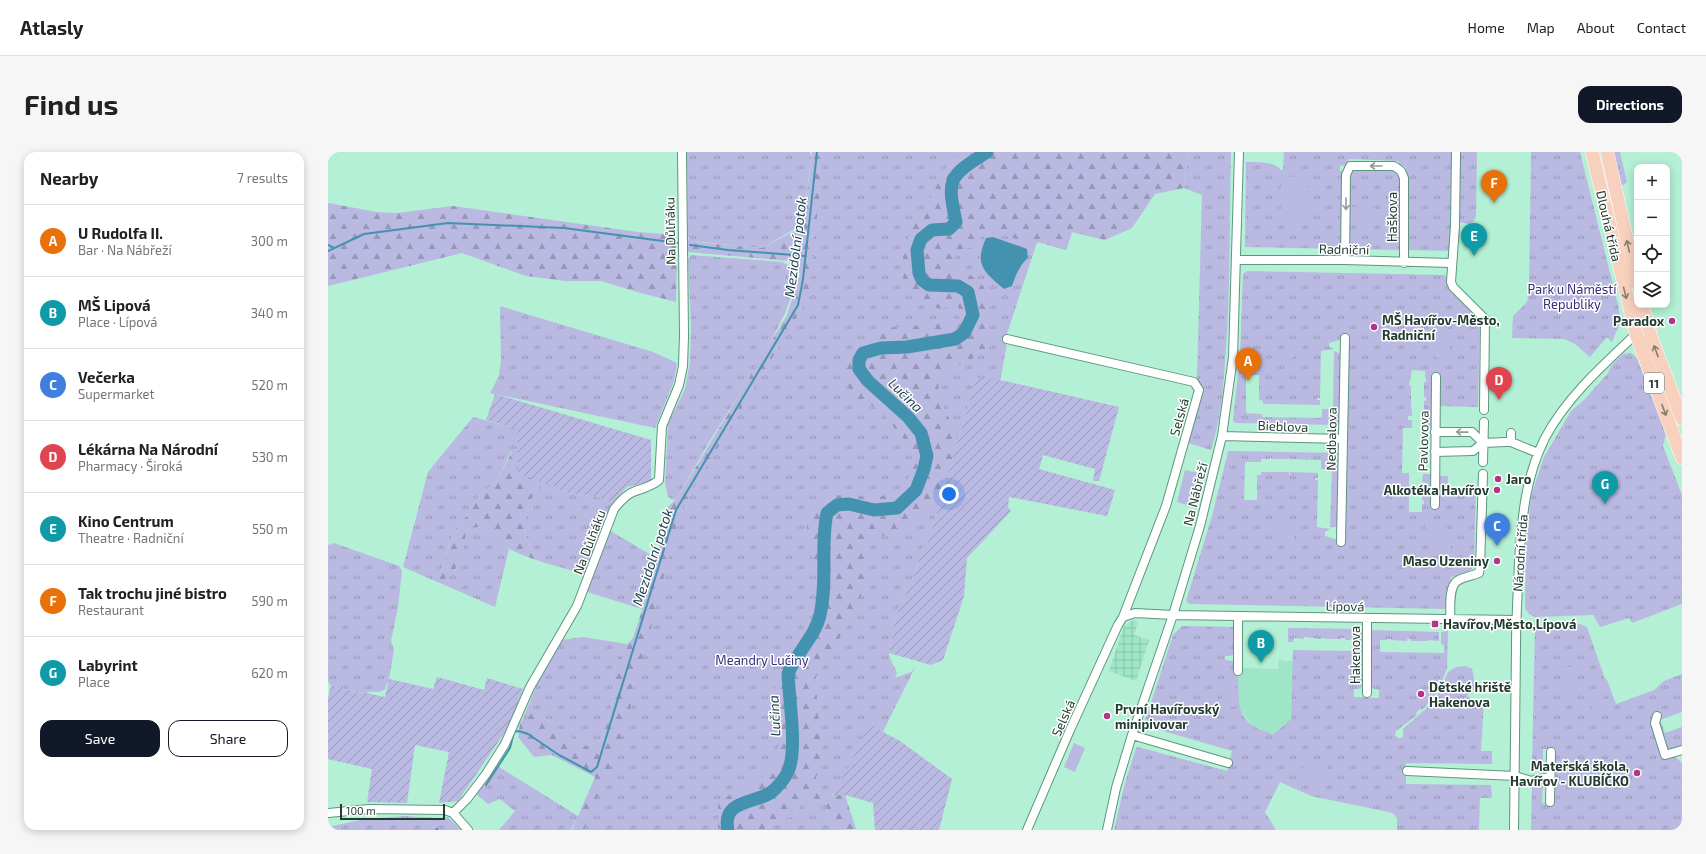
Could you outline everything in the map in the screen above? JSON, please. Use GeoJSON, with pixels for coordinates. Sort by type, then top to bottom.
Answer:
{"type":"FeatureCollection","features":[{"type":"Feature","properties":{"kind":"main road","name":"Dlouhá třída"},"geometry":{"type":"LineString","coordinates":[[1592,152],[1636,334],[1682,458]]}},
{"type":"Feature","properties":{"kind":"main road"},"geometry":{"type":"LineString","coordinates":[[1607,152],[1634,272]]}},
{"type":"Feature","properties":{"kind":"main road","name":"Národní třída"},"geometry":{"type":"LineString","coordinates":[[1636,334],[1643,311]]}},
{"type":"Feature","properties":{"kind":"main road","name":"11"},"geometry":{"type":"LineString","coordinates":[[1643,311],[1682,419]]}},
{"type":"Feature","properties":{"kind":"street","name":"Na Důlňáku"},"geometry":{"type":"LineString","coordinates":[[452,813],[467,799],[486,774],[505,744],[530,687],[577,606],[614,509],[621,500],[632,492],[653,486],[659,480],[662,426],[680,385],[683,366],[682,152]]}},
{"type":"Feature","properties":{"kind":"street","name":"Na Nábřeží"},"geometry":{"type":"LineString","coordinates":[[1107,830],[1116,788],[1132,735],[1173,615],[1200,526],[1222,436],[1233,358],[1239,152]]}},
{"type":"Feature","properties":{"kind":"street"},"geometry":{"type":"LineString","coordinates":[[1456,152],[1455,226],[1451,263],[1453,287],[1484,319],[1484,410]]}},
{"type":"Feature","properties":{"kind":"street","name":"Haškova"},"geometry":{"type":"LineString","coordinates":[[1345,260],[1346,175],[1350,166],[1394,166],[1401,171],[1404,178],[1404,263]]}},
{"type":"Feature","properties":{"kind":"street","name":"Radniční"},"geometry":{"type":"LineString","coordinates":[[1236,260],[1345,260],[1404,263],[1451,263]]}},
{"type":"Feature","properties":{"kind":"street","name":"Národní třída"},"geometry":{"type":"LineString","coordinates":[[1514,830],[1516,620],[1521,526],[1525,495],[1538,453],[1554,423],[1577,393],[1602,366],[1636,334]]}},
{"type":"Feature","properties":{"kind":"street","name":"Nedbalova"},"geometry":{"type":"LineString","coordinates":[[1341,542],[1344,338]]}},
{"type":"Feature","properties":{"kind":"street","name":"Selská"},"geometry":{"type":"LineString","coordinates":[[1006,339],[1194,382],[1199,390],[1166,506],[1123,617],[1070,730],[1027,830]]}},
{"type":"Feature","properties":{"kind":"street","name":"Pavlovova"},"geometry":{"type":"LineString","coordinates":[[1435,505],[1436,377]]}},
{"type":"Feature","properties":{"kind":"street"},"geometry":{"type":"LineString","coordinates":[[1483,462],[1484,422]]}},
{"type":"Feature","properties":{"kind":"street"},"geometry":{"type":"LineString","coordinates":[[1436,432],[1472,432],[1484,443]]}},
{"type":"Feature","properties":{"kind":"street"},"geometry":{"type":"LineString","coordinates":[[1511,433],[1511,442]]}},
{"type":"Feature","properties":{"kind":"street","name":"Bieblova"},"geometry":{"type":"LineString","coordinates":[[1222,436],[1343,439]]}},
{"type":"Feature","properties":{"kind":"street"},"geometry":{"type":"LineString","coordinates":[[1435,452],[1473,451],[1484,443],[1511,442],[1538,453]]}},
{"type":"Feature","properties":{"kind":"street"},"geometry":{"type":"LineString","coordinates":[[1450,619],[1452,590],[1455,584],[1458,581],[1479,573],[1483,474]]}},
{"type":"Feature","properties":{"kind":"street"},"geometry":{"type":"LineString","coordinates":[[1123,617],[1135,613],[1173,615]]}},
{"type":"Feature","properties":{"kind":"street","name":"Lípová"},"geometry":{"type":"LineString","coordinates":[[1173,615],[1516,620]]}},
{"type":"Feature","properties":{"kind":"street"},"geometry":{"type":"LineString","coordinates":[[1238,616],[1238,672]]}},
{"type":"Feature","properties":{"kind":"street","name":"Hakenova"},"geometry":{"type":"LineString","coordinates":[[1367,618],[1367,693]]}},
{"type":"Feature","properties":{"kind":"street"},"geometry":{"type":"LineString","coordinates":[[1657,716],[1655,723],[1666,755],[1682,750]]}},
{"type":"Feature","properties":{"kind":"street"},"geometry":{"type":"LineString","coordinates":[[1132,735],[1228,763]]}},
{"type":"Feature","properties":{"kind":"street"},"geometry":{"type":"LineString","coordinates":[[1550,802],[1551,752]]}},
{"type":"Feature","properties":{"kind":"street"},"geometry":{"type":"LineString","coordinates":[[1407,771],[1515,776],[1531,781],[1550,777]]}},
{"type":"Feature","properties":{"kind":"street"},"geometry":{"type":"LineString","coordinates":[[328,813],[394,809],[445,810],[452,813],[468,830]]}},
{"type":"Feature","properties":{"kind":"shaded area"},"geometry":{"type":"Polygon","coordinates":[[[993,237],[1027,249],[1028,258],[1020,267],[1012,286],[1004,289],[986,273],[981,262],[981,255],[986,238],[993,237]]]}},
{"type":"Feature","properties":{"kind":"shaded area"},"geometry":{"type":"Polygon","coordinates":[[[1133,620],[1138,622],[1134,635],[1149,640],[1136,681],[1109,671],[1124,626],[1133,620]]]}},
{"type":"Feature","properties":{"kind":"shaded area"},"geometry":{"type":"Polygon","coordinates":[[[1279,659],[1293,661],[1291,719],[1273,735],[1253,726],[1239,706],[1238,671],[1243,668],[1278,669],[1279,659]]]}},
{"type":"Feature","properties":{"kind":"green space"},"geometry":{"type":"Polygon","coordinates":[[[687,152],[810,152],[811,157],[803,224],[762,248],[691,241],[688,237],[687,152]]]}},
{"type":"Feature","properties":{"kind":"green space"},"geometry":{"type":"Polygon","coordinates":[[[812,152],[824,152],[808,299],[694,487],[679,516],[642,664],[619,748],[584,830],[572,830],[595,777],[552,755],[534,757],[518,737],[520,723],[535,711],[583,747],[602,740],[615,691],[611,674],[627,644],[633,638],[647,595],[642,581],[651,555],[660,546],[669,519],[667,508],[677,498],[787,315],[800,274],[789,261],[688,252],[688,239],[696,242],[762,248],[796,230],[803,224],[812,152]]]}},
{"type":"Feature","properties":{"kind":"green space","name":"Meandry Lučiny"},"geometry":{"type":"Polygon","coordinates":[[[820,152],[1163,152],[1148,170],[1105,240],[1072,232],[1066,250],[1038,242],[1036,245],[1006,337],[1007,343],[1000,383],[976,378],[927,546],[924,545],[914,576],[898,610],[889,653],[897,673],[895,678],[911,672],[915,667],[883,732],[871,724],[835,794],[800,790],[748,830],[576,830],[599,777],[673,516],[802,301],[820,152]]]}},
{"type":"Feature","properties":{"kind":"green space"},"geometry":{"type":"Polygon","coordinates":[[[961,152],[1188,152],[1184,188],[1155,194],[1132,228],[1105,240],[1072,232],[1066,250],[1038,242],[1036,245],[997,233],[981,237],[975,247],[964,249],[947,265],[972,276],[984,287],[990,339],[982,354],[938,375],[939,397],[958,438],[941,499],[929,512],[907,527],[861,543],[868,575],[855,612],[815,678],[823,765],[812,784],[833,795],[845,795],[856,829],[832,830],[825,802],[805,799],[792,817],[778,818],[766,830],[718,830],[718,803],[724,798],[766,775],[775,762],[778,745],[775,687],[776,680],[788,657],[812,626],[818,606],[818,575],[807,530],[807,519],[811,509],[818,500],[831,495],[870,497],[886,495],[892,493],[907,483],[912,458],[909,446],[881,412],[855,397],[845,379],[845,370],[847,360],[859,344],[867,337],[885,328],[960,322],[958,303],[946,308],[933,307],[921,302],[911,293],[903,283],[903,262],[906,241],[912,227],[932,195],[950,161],[961,152]]]}},
{"type":"Feature","properties":{"kind":"green space"},"geometry":{"type":"Polygon","coordinates":[[[1188,152],[1231,152],[1227,336],[1221,406],[1211,450],[1188,443],[1203,390],[1197,378],[1202,195],[1184,188],[1188,152]]]}},
{"type":"Feature","properties":{"kind":"green space"},"geometry":{"type":"Polygon","coordinates":[[[1284,152],[1453,152],[1451,251],[1405,250],[1406,167],[1399,164],[1399,161],[1349,159],[1346,165],[1340,166],[1340,171],[1344,171],[1343,249],[1245,247],[1246,162],[1270,164],[1278,167],[1280,170],[1283,170],[1284,152]]]}},
{"type":"Feature","properties":{"kind":"green space"},"geometry":{"type":"Polygon","coordinates":[[[1457,152],[1477,152],[1476,216],[1474,221],[1469,224],[1459,222],[1457,152]]]}},
{"type":"Feature","properties":{"kind":"green space","name":"Park u Náměstí Republiky"},"geometry":{"type":"Polygon","coordinates":[[[1531,152],[1580,152],[1619,309],[1620,323],[1612,342],[1607,337],[1590,357],[1575,344],[1564,339],[1512,338],[1513,316],[1527,302],[1529,293],[1531,152]]]}},
{"type":"Feature","properties":{"kind":"green space"},"geometry":{"type":"Polygon","coordinates":[[[1613,152],[1620,152],[1627,182],[1620,187],[1613,152]]]}},
{"type":"Feature","properties":{"kind":"green space"},"geometry":{"type":"Polygon","coordinates":[[[1394,169],[1401,175],[1401,250],[1347,249],[1348,180],[1351,173],[1354,170],[1394,169]]]}},
{"type":"Feature","properties":{"kind":"green space"},"geometry":{"type":"Polygon","coordinates":[[[1289,177],[1298,177],[1304,181],[1308,187],[1309,203],[1307,211],[1296,223],[1289,222],[1285,217],[1279,199],[1281,187],[1289,177]]]}},
{"type":"Feature","properties":{"kind":"green space"},"geometry":{"type":"Polygon","coordinates":[[[328,203],[377,212],[397,213],[453,206],[638,232],[675,235],[677,259],[676,302],[601,281],[565,281],[526,276],[462,253],[328,286],[328,203]]]}},
{"type":"Feature","properties":{"kind":"green space"},"geometry":{"type":"Polygon","coordinates":[[[1350,207],[1375,208],[1375,223],[1350,223],[1350,207]]]}},
{"type":"Feature","properties":{"kind":"green space"},"geometry":{"type":"Polygon","coordinates":[[[691,255],[782,262],[788,265],[797,276],[797,281],[785,313],[763,357],[709,442],[677,498],[674,500],[668,497],[665,483],[668,424],[685,389],[690,362],[691,326],[688,260],[691,255]]]}},
{"type":"Feature","properties":{"kind":"green space"},"geometry":{"type":"Polygon","coordinates":[[[1247,271],[1444,275],[1446,276],[1447,286],[1452,294],[1455,293],[1480,319],[1478,407],[1438,406],[1432,428],[1426,428],[1426,409],[1424,409],[1424,401],[1426,400],[1426,397],[1424,397],[1424,382],[1426,382],[1425,371],[1412,370],[1409,385],[1411,386],[1412,416],[1408,416],[1408,420],[1412,420],[1412,428],[1403,428],[1402,473],[1409,473],[1409,512],[1422,512],[1422,504],[1424,504],[1424,501],[1422,500],[1422,485],[1424,485],[1425,482],[1422,482],[1423,474],[1431,474],[1431,504],[1433,504],[1437,476],[1448,476],[1448,493],[1473,493],[1474,488],[1476,488],[1474,567],[1467,573],[1451,577],[1448,609],[1189,604],[1186,601],[1212,516],[1229,451],[1338,453],[1338,524],[1336,527],[1330,527],[1332,470],[1321,469],[1321,460],[1310,460],[1310,458],[1308,460],[1289,458],[1272,459],[1270,457],[1270,459],[1261,459],[1261,462],[1245,462],[1244,500],[1257,500],[1257,475],[1261,475],[1261,472],[1289,472],[1289,475],[1290,472],[1318,473],[1318,478],[1315,478],[1315,480],[1318,480],[1317,527],[1330,529],[1325,532],[1325,536],[1338,540],[1343,339],[1329,343],[1329,347],[1334,349],[1321,351],[1320,398],[1317,398],[1317,400],[1320,400],[1320,405],[1263,404],[1263,401],[1259,400],[1259,375],[1246,375],[1246,413],[1262,414],[1262,417],[1319,418],[1322,417],[1322,409],[1333,409],[1334,351],[1341,354],[1339,425],[1235,423],[1233,420],[1240,355],[1243,274],[1247,271]]]}},
{"type":"Feature","properties":{"kind":"green space"},"geometry":{"type":"Polygon","coordinates":[[[500,306],[653,352],[677,363],[674,381],[655,428],[490,393],[499,376],[501,361],[500,306]]]}},
{"type":"Feature","properties":{"kind":"green space"},"geometry":{"type":"Polygon","coordinates":[[[1440,327],[1446,327],[1450,331],[1450,346],[1445,359],[1439,359],[1435,356],[1432,352],[1431,346],[1433,335],[1440,327]]]}},
{"type":"Feature","properties":{"kind":"green space"},"geometry":{"type":"Polygon","coordinates":[[[1295,345],[1300,353],[1275,368],[1270,359],[1295,345]]]}},
{"type":"Feature","properties":{"kind":"green space"},"geometry":{"type":"Polygon","coordinates":[[[1631,353],[1637,358],[1666,434],[1663,446],[1682,495],[1682,604],[1632,623],[1629,618],[1600,627],[1593,615],[1535,617],[1529,614],[1525,608],[1526,544],[1531,496],[1544,457],[1571,411],[1584,400],[1608,373],[1611,366],[1623,354],[1631,353]]]}},
{"type":"Feature","properties":{"kind":"green space"},"geometry":{"type":"Polygon","coordinates":[[[976,378],[1005,381],[1119,407],[1099,481],[1093,481],[1095,469],[1043,455],[1039,469],[1115,490],[1107,516],[1009,497],[1008,507],[1011,511],[967,558],[964,596],[943,660],[931,665],[889,653],[898,610],[914,576],[924,545],[927,546],[976,378]]]}},
{"type":"Feature","properties":{"kind":"green space"},"geometry":{"type":"Polygon","coordinates":[[[495,394],[651,440],[651,482],[627,487],[613,502],[596,497],[568,493],[518,473],[517,429],[486,420],[495,394]]]}},
{"type":"Feature","properties":{"kind":"green space"},"geometry":{"type":"Polygon","coordinates":[[[473,417],[517,429],[518,452],[511,452],[495,483],[481,493],[466,517],[455,529],[440,573],[463,541],[466,530],[480,528],[490,531],[509,549],[495,607],[403,567],[428,472],[473,417]]]}},
{"type":"Feature","properties":{"kind":"green space"},"geometry":{"type":"Polygon","coordinates":[[[512,452],[518,452],[518,473],[543,482],[533,495],[525,517],[528,541],[542,562],[510,549],[487,529],[482,527],[475,528],[466,530],[463,555],[454,571],[440,583],[440,573],[455,529],[466,517],[481,493],[495,483],[512,452]]]}},
{"type":"Feature","properties":{"kind":"green space"},"geometry":{"type":"Polygon","coordinates":[[[1185,470],[1199,473],[1191,506],[1177,502],[1185,470]]]}},
{"type":"Feature","properties":{"kind":"green space"},"geometry":{"type":"Polygon","coordinates":[[[543,482],[568,493],[596,497],[613,502],[584,574],[542,562],[528,541],[525,524],[527,509],[533,495],[543,482]]]}},
{"type":"Feature","properties":{"kind":"green space"},"geometry":{"type":"Polygon","coordinates":[[[1275,511],[1292,531],[1296,532],[1292,546],[1277,539],[1274,518],[1275,511]]]}},
{"type":"Feature","properties":{"kind":"green space"},"geometry":{"type":"Polygon","coordinates":[[[1433,522],[1440,525],[1446,525],[1452,554],[1448,558],[1436,555],[1433,552],[1428,532],[1425,527],[1433,522]]]}},
{"type":"Feature","properties":{"kind":"green space"},"geometry":{"type":"Polygon","coordinates":[[[609,530],[651,555],[642,581],[647,595],[642,609],[587,592],[609,530]]]}},
{"type":"Feature","properties":{"kind":"green space"},"geometry":{"type":"Polygon","coordinates":[[[334,543],[399,566],[402,571],[398,607],[391,641],[394,650],[389,679],[385,689],[380,692],[369,692],[364,694],[330,685],[328,681],[328,544],[330,545],[334,543]]]}},
{"type":"Feature","properties":{"kind":"green space"},"geometry":{"type":"Polygon","coordinates":[[[1580,624],[1587,627],[1605,679],[1607,680],[1616,704],[1654,690],[1664,681],[1682,674],[1682,712],[1660,720],[1665,733],[1682,727],[1682,745],[1665,752],[1667,759],[1674,756],[1682,763],[1682,830],[1531,830],[1532,783],[1543,783],[1542,803],[1555,804],[1556,749],[1543,749],[1543,770],[1532,769],[1535,626],[1580,624]]]}},
{"type":"Feature","properties":{"kind":"green space"},"geometry":{"type":"Polygon","coordinates":[[[1182,626],[1237,627],[1235,653],[1231,656],[1225,656],[1225,660],[1233,661],[1237,668],[1241,711],[1245,719],[1253,726],[1273,735],[1291,719],[1293,650],[1352,651],[1352,640],[1345,640],[1345,638],[1321,639],[1304,637],[1304,639],[1294,638],[1293,642],[1288,642],[1288,628],[1365,629],[1365,666],[1363,666],[1365,668],[1364,685],[1359,689],[1354,689],[1354,697],[1379,698],[1379,690],[1374,689],[1369,685],[1370,630],[1439,632],[1439,641],[1411,641],[1411,639],[1407,639],[1407,641],[1391,639],[1380,640],[1380,652],[1444,653],[1444,645],[1441,644],[1441,632],[1448,631],[1447,668],[1442,682],[1441,681],[1438,686],[1440,687],[1422,710],[1420,709],[1416,713],[1417,715],[1396,731],[1395,735],[1398,738],[1401,738],[1403,736],[1403,729],[1429,706],[1438,694],[1448,672],[1456,667],[1466,666],[1472,669],[1474,689],[1472,693],[1468,694],[1468,697],[1475,703],[1482,704],[1484,700],[1481,751],[1492,751],[1492,764],[1406,763],[1406,784],[1491,785],[1492,798],[1480,798],[1479,830],[1397,830],[1397,818],[1393,813],[1311,796],[1280,782],[1265,812],[1276,830],[1114,830],[1124,787],[1136,748],[1138,747],[1227,771],[1232,751],[1146,726],[1144,724],[1173,635],[1182,626]]]}},
{"type":"Feature","properties":{"kind":"green space"},"geometry":{"type":"Polygon","coordinates":[[[583,637],[627,644],[611,674],[615,691],[602,740],[583,747],[535,711],[520,726],[538,682],[561,640],[583,637]]]}},
{"type":"Feature","properties":{"kind":"green space"},"geometry":{"type":"Polygon","coordinates":[[[1562,667],[1575,667],[1577,691],[1562,692],[1562,667]]]}},
{"type":"Feature","properties":{"kind":"green space"},"geometry":{"type":"Polygon","coordinates":[[[437,677],[484,690],[487,678],[523,689],[509,726],[458,801],[439,803],[449,752],[415,745],[407,803],[367,802],[372,769],[328,759],[328,698],[331,685],[363,694],[366,693],[385,697],[389,679],[433,689],[437,677]]]}},
{"type":"Feature","properties":{"kind":"green space"},"geometry":{"type":"Polygon","coordinates":[[[1224,680],[1235,682],[1235,707],[1221,705],[1224,680]]]}},
{"type":"Feature","properties":{"kind":"green space"},"geometry":{"type":"Polygon","coordinates":[[[1592,695],[1604,695],[1604,714],[1592,713],[1592,695]]]}},
{"type":"Feature","properties":{"kind":"green space"},"geometry":{"type":"Polygon","coordinates":[[[1444,696],[1453,703],[1441,719],[1432,712],[1444,696]]]}},
{"type":"Feature","properties":{"kind":"green space"},"geometry":{"type":"Polygon","coordinates":[[[871,723],[883,732],[900,741],[952,779],[939,830],[875,830],[873,803],[845,795],[833,795],[871,723]]]}},
{"type":"Feature","properties":{"kind":"green space"},"geometry":{"type":"Polygon","coordinates":[[[1074,743],[1085,748],[1075,772],[1064,767],[1074,743]]]}},
{"type":"Feature","properties":{"kind":"green space"},"geometry":{"type":"Polygon","coordinates":[[[1303,762],[1328,762],[1328,783],[1302,782],[1303,762]]]}},
{"type":"Feature","properties":{"kind":"green space"},"geometry":{"type":"Polygon","coordinates":[[[496,765],[578,816],[571,830],[499,830],[515,811],[500,799],[488,804],[475,793],[496,765]]]}},
{"type":"Feature","properties":{"kind":"green space"},"geometry":{"type":"Polygon","coordinates":[[[805,799],[825,802],[832,830],[766,830],[778,818],[792,817],[805,799]]]}},
{"type":"Feature","properties":{"kind":"green space"},"geometry":{"type":"Polygon","coordinates":[[[405,816],[439,818],[448,817],[461,830],[328,830],[328,827],[365,819],[405,816]]]}},
{"type":"Feature","properties":{"kind":"waterway","name":"Mezidolní potok"},"geometry":{"type":"LineString","coordinates":[[486,785],[510,748],[514,732],[519,731],[528,734],[559,755],[591,772],[597,767],[676,510],[798,305],[803,279],[817,152]]}},
{"type":"Feature","properties":{"kind":"waterway","name":"Lučina"},"geometry":{"type":"LineString","coordinates":[[728,830],[727,819],[730,812],[743,803],[760,798],[775,789],[785,777],[789,769],[792,748],[792,723],[788,674],[791,666],[814,631],[820,615],[823,589],[824,538],[827,513],[837,505],[849,504],[874,510],[897,508],[916,490],[927,456],[921,433],[908,417],[868,381],[859,369],[859,360],[863,353],[881,348],[907,347],[955,339],[964,333],[973,315],[968,292],[958,286],[929,285],[922,280],[919,273],[917,250],[921,239],[932,230],[949,229],[956,222],[951,195],[954,179],[965,167],[987,152]]}},
{"type":"Feature","properties":{"kind":"waterway"},"geometry":{"type":"LineString","coordinates":[[328,251],[364,234],[448,223],[564,228],[678,243]]}},
{"type":"Feature","properties":{"kind":"waterway"},"geometry":{"type":"LineString","coordinates":[[328,245],[334,248]]}},
{"type":"Feature","properties":{"kind":"waterway"},"geometry":{"type":"LineString","coordinates":[[690,245],[728,250],[806,256]]}},
{"type":"Feature","properties":{"kind":"place","name":"Tak trochu jiné bistro"},"geometry":{"type":"Point","coordinates":[1494,203]}},
{"type":"Feature","properties":{"kind":"place","name":"Kino Centrum"},"geometry":{"type":"Point","coordinates":[1474,256]}},
{"type":"Feature","properties":{"kind":"place","name":"Paradox"},"geometry":{"type":"Point","coordinates":[1672,321]}},
{"type":"Feature","properties":{"kind":"place","name":"MŠ Havířov-Město, Radniční"},"geometry":{"type":"Point","coordinates":[1374,327]}},
{"type":"Feature","properties":{"kind":"place","name":"U Rudolfa II."},"geometry":{"type":"Point","coordinates":[1248,381]}},
{"type":"Feature","properties":{"kind":"place","name":"Lékárna Na Národní"},"geometry":{"type":"Point","coordinates":[1499,400]}},
{"type":"Feature","properties":{"kind":"place","name":"Jaro"},"geometry":{"type":"Point","coordinates":[1498,479]}},
{"type":"Feature","properties":{"kind":"place","name":"Alkotéka Havířov"},"geometry":{"type":"Point","coordinates":[1497,490]}},
{"type":"Feature","properties":{"kind":"place","name":"Labyrint"},"geometry":{"type":"Point","coordinates":[1605,504]}},
{"type":"Feature","properties":{"kind":"place","name":"Večerka"},"geometry":{"type":"Point","coordinates":[1497,546]}},
{"type":"Feature","properties":{"kind":"place","name":"Maso Uzeniny"},"geometry":{"type":"Point","coordinates":[1497,561]}},
{"type":"Feature","properties":{"kind":"place","name":"Havířov,Město,Lípová"},"geometry":{"type":"Point","coordinates":[1435,624]}},
{"type":"Feature","properties":{"kind":"place","name":"MŠ Lipová"},"geometry":{"type":"Point","coordinates":[1261,663]}},
{"type":"Feature","properties":{"kind":"place","name":"Dětské hřiště Hakenova"},"geometry":{"type":"Point","coordinates":[1421,694]}},
{"type":"Feature","properties":{"kind":"place","name":"První Havířovský minipivovar"},"geometry":{"type":"Point","coordinates":[1107,716]}},
{"type":"Feature","properties":{"kind":"place","name":"Mateřská škola, Havířov - KLUBÍČKO"},"geometry":{"type":"Point","coordinates":[1637,773]}}]}
